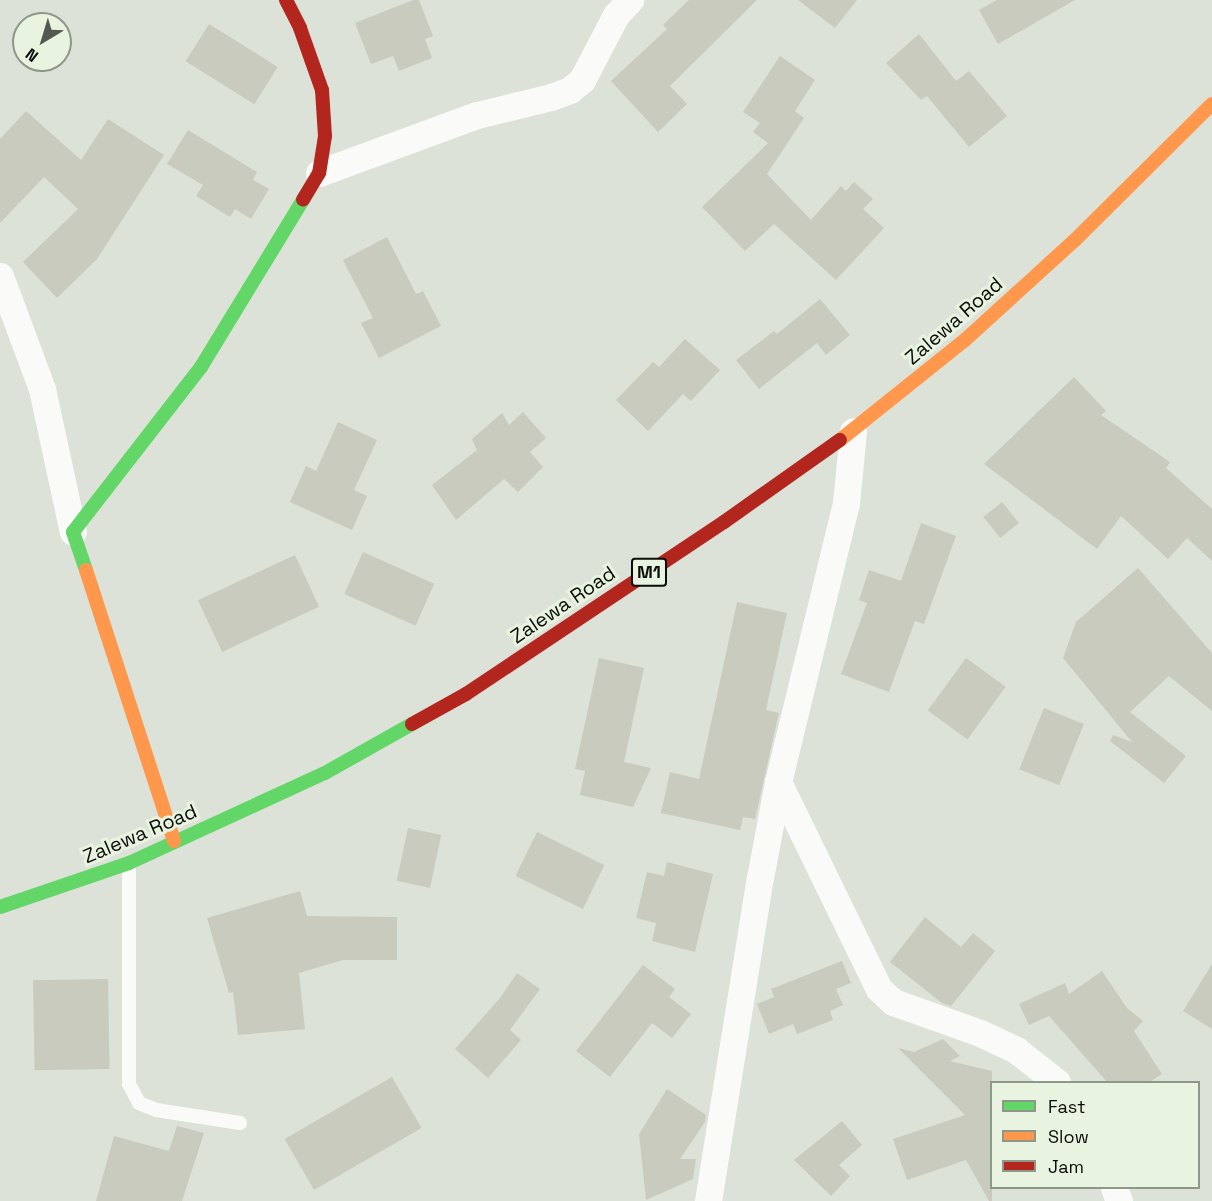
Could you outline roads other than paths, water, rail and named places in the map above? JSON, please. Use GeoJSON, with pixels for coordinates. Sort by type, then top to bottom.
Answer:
{"type":"FeatureCollection","features":[{"type":"Feature","properties":{"kind":"main road"},"geometry":{"type":"LineString","coordinates":[[174,842],[74,532],[201,368],[320,173],[325,136],[322,90],[300,28],[286,0]]}},
{"type":"Feature","properties":{"kind":"main road","name":"Zalewa Road"},"geometry":{"type":"LineString","coordinates":[[0,907],[129,863],[325,773],[466,694],[724,522],[853,431],[965,340],[1067,248],[1212,104]]}},
{"type":"Feature","properties":{"kind":"street"},"geometry":{"type":"LineString","coordinates":[[320,173],[477,115],[551,97],[570,90],[582,80],[616,15],[630,0]]}},
{"type":"Feature","properties":{"kind":"street"},"geometry":{"type":"LineString","coordinates":[[0,276],[42,389],[74,532]]}},
{"type":"Feature","properties":{"kind":"street"},"geometry":{"type":"LineString","coordinates":[[708,1201],[760,878],[778,782],[846,503],[853,431]]}},
{"type":"Feature","properties":{"kind":"street"},"geometry":{"type":"LineString","coordinates":[[778,782],[879,989],[893,1002],[980,1033],[1016,1050],[1054,1081]]}},
{"type":"Feature","properties":{"kind":"lane"},"geometry":{"type":"LineString","coordinates":[[129,863],[129,1084],[139,1103],[156,1110],[240,1123]]}}]}
